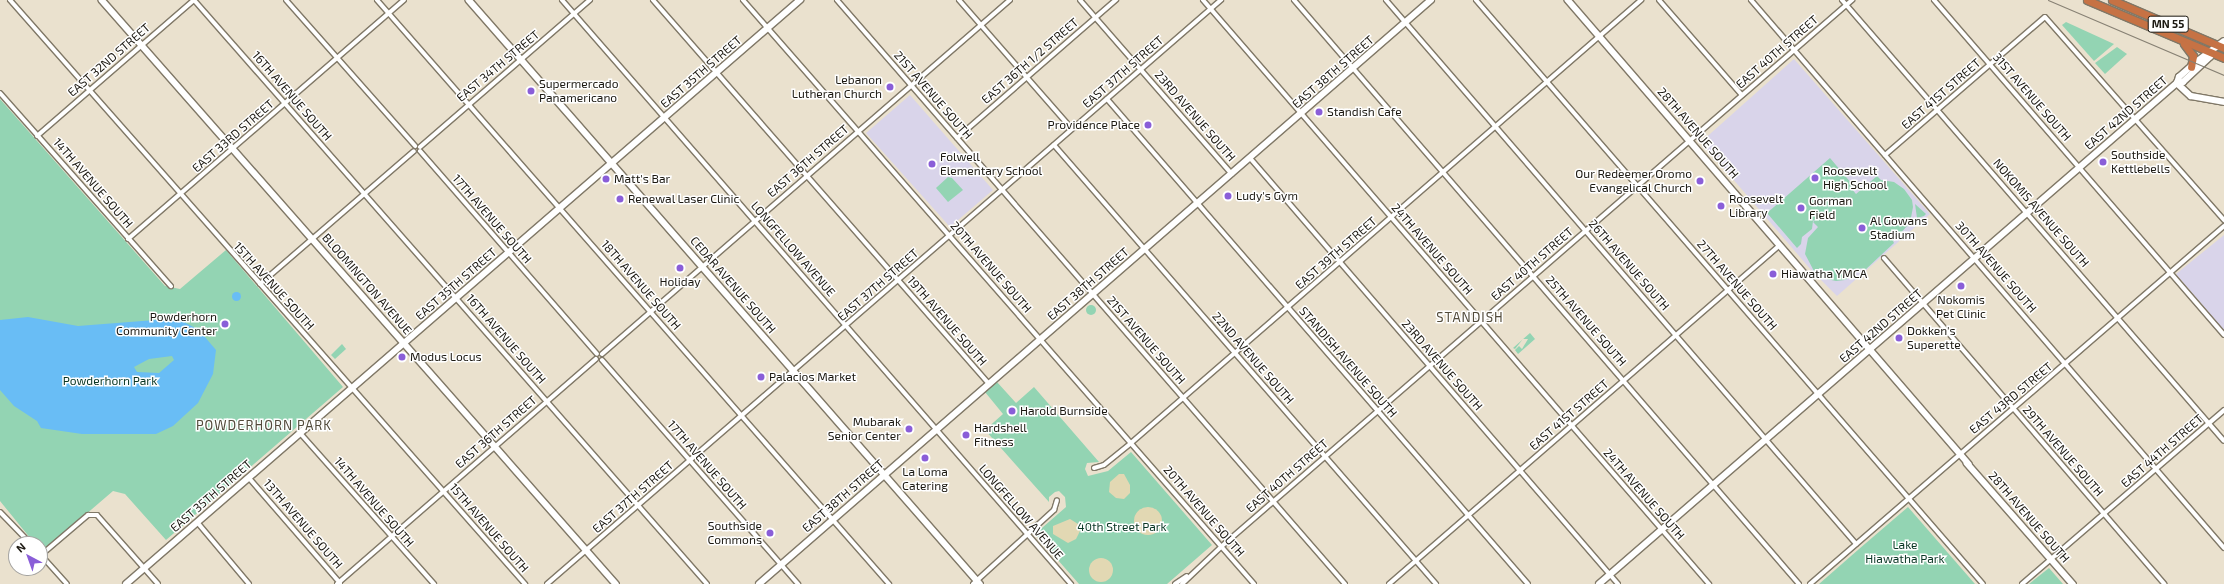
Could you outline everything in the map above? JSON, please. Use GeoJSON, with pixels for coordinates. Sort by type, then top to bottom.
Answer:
{"type":"FeatureCollection","features":[{"type":"Feature","properties":{"kind":"highway","name":"MN 55"},"geometry":{"type":"LineString","coordinates":[[2087,0],[2224,58]]}},
{"type":"Feature","properties":{"kind":"highway","name":"MN 55"},"geometry":{"type":"LineString","coordinates":[[2112,0],[2222,45]]}},
{"type":"Feature","properties":{"kind":"highway"},"geometry":{"type":"LineString","coordinates":[[2176,37],[2192,52],[2191,67]]}},
{"type":"Feature","properties":{"kind":"street","name":"15TH AVENUE SOUTH"},"geometry":{"type":"LineString","coordinates":[[10,0],[525,584]]}},
{"type":"Feature","properties":{"kind":"street","name":"BLOOMINGTON AVENUE"},"geometry":{"type":"LineString","coordinates":[[102,0],[616,584]]}},
{"type":"Feature","properties":{"kind":"street","name":"EAST 32ND STREET"},"geometry":{"type":"LineString","coordinates":[[37,136],[194,0]]}},
{"type":"Feature","properties":{"kind":"street","name":"16TH AVENUE SOUTH"},"geometry":{"type":"LineString","coordinates":[[194,0],[707,584]]}},
{"type":"Feature","properties":{"kind":"street"},"geometry":{"type":"LineString","coordinates":[[286,0],[415,146],[420,149]]}},
{"type":"Feature","properties":{"kind":"street","name":"18TH AVENUE SOUTH"},"geometry":{"type":"LineString","coordinates":[[377,0],[889,584]]}},
{"type":"Feature","properties":{"kind":"street","name":"EAST 33RD STREET"},"geometry":{"type":"LineString","coordinates":[[128,239],[234,149],[404,0]]}},
{"type":"Feature","properties":{"kind":"street","name":"CEDAR AVENUE SOUTH"},"geometry":{"type":"LineString","coordinates":[[468,0],[885,475],[976,582]]}},
{"type":"Feature","properties":{"kind":"street","name":"LONGFELLOW AVENUE"},"geometry":{"type":"LineString","coordinates":[[562,0],[938,429],[1071,584]]}},
{"type":"Feature","properties":{"kind":"street","name":"EAST 34TH STREET"},"geometry":{"type":"LineString","coordinates":[[420,149],[469,104],[590,0]]}},
{"type":"Feature","properties":{"kind":"street","name":"19TH AVENUE SOUTH"},"geometry":{"type":"LineString","coordinates":[[653,0],[989,384]]}},
{"type":"Feature","properties":{"kind":"street","name":"20TH AVENUE SOUTH"},"geometry":{"type":"LineString","coordinates":[[743,0],[1254,584]]}},
{"type":"Feature","properties":{"kind":"street","name":"EAST 35TH STREET"},"geometry":{"type":"LineString","coordinates":[[126,584],[800,0]]}},
{"type":"Feature","properties":{"kind":"street","name":"21ST AVENUE SOUTH"},"geometry":{"type":"LineString","coordinates":[[837,0],[1345,584]]}},
{"type":"Feature","properties":{"kind":"street"},"geometry":{"type":"LineString","coordinates":[[959,0],[1072,130]]}},
{"type":"Feature","properties":{"kind":"street","name":"EAST 36TH STREET"},"geometry":{"type":"LineString","coordinates":[[599,354],[651,312],[1010,0]]}},
{"type":"Feature","properties":{"kind":"street","name":"23RD AVENUE SOUTH"},"geometry":{"type":"LineString","coordinates":[[1080,0],[1232,174]]}},
{"type":"Feature","properties":{"kind":"street","name":"EAST 36TH 1/2 STREET"},"geometry":{"type":"LineString","coordinates":[[957,138],[1116,0]]}},
{"type":"Feature","properties":{"kind":"street","name":"24TH AVENUE SOUTH"},"geometry":{"type":"LineString","coordinates":[[1203,0],[1709,584]]}},
{"type":"Feature","properties":{"kind":"street","name":"EAST 37TH STREET"},"geometry":{"type":"LineString","coordinates":[[547,584],[1221,0]]}},
{"type":"Feature","properties":{"kind":"street","name":"25TH AVENUE SOUTH"},"geometry":{"type":"LineString","coordinates":[[1294,0],[1799,584]]}},
{"type":"Feature","properties":{"kind":"street","name":"26TH AVENUE SOUTH"},"geometry":{"type":"LineString","coordinates":[[1386,0],[1856,544]]}},
{"type":"Feature","properties":{"kind":"street","name":"EAST 38TH STREET"},"geometry":{"type":"LineString","coordinates":[[759,584],[1431,0]]}},
{"type":"Feature","properties":{"kind":"street","name":"27TH AVENUE SOUTH"},"geometry":{"type":"LineString","coordinates":[[1476,0],[1910,498],[1983,584]]}},
{"type":"Feature","properties":{"kind":"street","name":"28TH AVENUE SOUTH"},"geometry":{"type":"LineString","coordinates":[[1568,0],[1952,444],[1960,450],[1961,454],[1969,464],[2073,584]]}},
{"type":"Feature","properties":{"kind":"street","name":"EAST 39TH STREET"},"geometry":{"type":"LineString","coordinates":[[1094,468],[1104,465],[1131,443],[1641,0]]}},
{"type":"Feature","properties":{"kind":"street"},"geometry":{"type":"LineString","coordinates":[[1659,0],[1742,95]]}},
{"type":"Feature","properties":{"kind":"street","name":"30TH AVENUE SOUTH"},"geometry":{"type":"LineString","coordinates":[[1751,0],[1976,258],[2224,548]]}},
{"type":"Feature","properties":{"kind":"street","name":"NOKOMIS AVENUE SOUTH"},"geometry":{"type":"LineString","coordinates":[[1842,0],[2224,441]]}},
{"type":"Feature","properties":{"kind":"street","name":"EAST 40TH STREET"},"geometry":{"type":"LineString","coordinates":[[1175,584],[1189,575],[1274,502],[1852,0]]}},
{"type":"Feature","properties":{"kind":"street","name":"31ST AVENUE SOUTH"},"geometry":{"type":"LineString","coordinates":[[1934,0],[2224,335]]}},
{"type":"Feature","properties":{"kind":"street","name":"EAST 41ST STREET"},"geometry":{"type":"LineString","coordinates":[[1886,154],[2045,17],[2136,119]]}},
{"type":"Feature","properties":{"kind":"street","name":"EAST 42ND STREET"},"geometry":{"type":"LineString","coordinates":[[1598,584],[2028,214],[2177,83],[2191,67],[2222,45]]}},
{"type":"Feature","properties":{"kind":"street","name":"EAST 42ND STREET"},"geometry":{"type":"LineString","coordinates":[[2177,83],[2182,82],[2208,59],[2211,52]]}},
{"type":"Feature","properties":{"kind":"street"},"geometry":{"type":"LineString","coordinates":[[2177,83],[2191,96],[2224,102]]}},
{"type":"Feature","properties":{"kind":"street","name":"14TH AVENUE SOUTH"},"geometry":{"type":"LineString","coordinates":[[0,93],[171,286]]}},
{"type":"Feature","properties":{"kind":"street","name":"STANDISH AVENUE SOUTH"},"geometry":{"type":"LineString","coordinates":[[1107,99],[1528,584]]}},
{"type":"Feature","properties":{"kind":"street"},"geometry":{"type":"LineString","coordinates":[[2136,119],[2224,220]]}},
{"type":"Feature","properties":{"kind":"street","name":"22ND AVENUE SOUTH"},"geometry":{"type":"LineString","coordinates":[[1054,145],[1236,352],[1436,584]]}},
{"type":"Feature","properties":{"kind":"street"},"geometry":{"type":"LineString","coordinates":[[414,151],[415,146]]}},
{"type":"Feature","properties":{"kind":"street"},"geometry":{"type":"LineString","coordinates":[[260,284],[414,151],[420,149]]}},
{"type":"Feature","properties":{"kind":"street","name":"17TH AVENUE SOUTH"},"geometry":{"type":"LineString","coordinates":[[420,149],[508,253],[599,354]]}},
{"type":"Feature","properties":{"kind":"street","name":"23RD AVENUE SOUTH"},"geometry":{"type":"LineString","coordinates":[[1250,158],[1618,584]]}},
{"type":"Feature","properties":{"kind":"street","name":"EAST 43RD STREET"},"geometry":{"type":"LineString","coordinates":[[1810,584],[2119,319],[2224,226]]}},
{"type":"Feature","properties":{"kind":"street","name":"EAST 41ST STREET"},"geometry":{"type":"LineString","coordinates":[[1389,584],[1780,245]]}},
{"type":"Feature","properties":{"kind":"street","name":"29TH AVENUE SOUTH"},"geometry":{"type":"LineString","coordinates":[[1884,258],[2164,584]]}},
{"type":"Feature","properties":{"kind":"street"},"geometry":{"type":"LineString","coordinates":[[599,354],[596,359],[602,360]]}},
{"type":"Feature","properties":{"kind":"street"},"geometry":{"type":"LineString","coordinates":[[599,354],[602,360]]}},
{"type":"Feature","properties":{"kind":"street","name":"EAST 36TH STREET"},"geometry":{"type":"LineString","coordinates":[[339,583],[596,359]]}},
{"type":"Feature","properties":{"kind":"street","name":"17TH AVENUE SOUTH"},"geometry":{"type":"LineString","coordinates":[[602,360],[798,584]]}},
{"type":"Feature","properties":{"kind":"street","name":"EAST 44TH STREET"},"geometry":{"type":"LineString","coordinates":[[2022,584],[2224,410]]}},
{"type":"Feature","properties":{"kind":"street","name":"14TH AVENUE SOUTH"},"geometry":{"type":"LineString","coordinates":[[300,433],[434,584]]}},
{"type":"Feature","properties":{"kind":"street","name":"13TH AVENUE SOUTH"},"geometry":{"type":"LineString","coordinates":[[249,478],[339,583]]}},
{"type":"Feature","properties":{"kind":"street"},"geometry":{"type":"LineString","coordinates":[[976,582],[1054,510],[1057,500]]}},
{"type":"Feature","properties":{"kind":"street"},"geometry":{"type":"LineString","coordinates":[[0,512],[23,536]]}},
{"type":"Feature","properties":{"kind":"street"},"geometry":{"type":"LineString","coordinates":[[48,549],[88,515],[97,515],[158,584]]}},
{"type":"Feature","properties":{"kind":"street"},"geometry":{"type":"LineString","coordinates":[[197,522],[249,584]]}},
{"type":"Feature","properties":{"kind":"street"},"geometry":{"type":"LineString","coordinates":[[48,563],[67,584]]}},
{"type":"Feature","properties":{"kind":"street","name":"EAST 40TH STREET"},"geometry":{"type":"LineString","coordinates":[[1182,584],[1189,575]]}},
{"type":"Feature","properties":{"kind":"shaded area","name":"Roosevelt High School"},"geometry":{"type":"Polygon","coordinates":[[[1794,59],[1930,214],[1837,296],[1812,271],[1701,142],[1794,59]]]}},
{"type":"Feature","properties":{"kind":"shaded area","name":"Folwell Elementary School"},"geometry":{"type":"Polygon","coordinates":[[[910,95],[993,190],[950,227],[866,133],[910,95]]]}},
{"type":"Feature","properties":{"kind":"shaded area"},"geometry":{"type":"Polygon","coordinates":[[[2224,235],[2224,330],[2176,274],[2224,235]]]}},
{"type":"Feature","properties":{"kind":"green space"},"geometry":{"type":"Polygon","coordinates":[[[2066,22],[2114,44],[2094,61],[2062,25],[2066,22]]]}},
{"type":"Feature","properties":{"kind":"green space"},"geometry":{"type":"Polygon","coordinates":[[[2117,47],[2127,54],[2105,74],[2095,63],[2117,47]]]}},
{"type":"Feature","properties":{"kind":"green space","name":"Powderhorn Park"},"geometry":{"type":"Polygon","coordinates":[[[0,99],[165,286],[180,289],[226,250],[343,387],[166,540],[125,494],[113,491],[48,547],[48,536],[28,536],[0,501],[0,99]]]}},
{"type":"Feature","properties":{"kind":"green space","name":"Al Gowans Stadium"},"geometry":{"type":"Polygon","coordinates":[[[1830,158],[1852,184],[1851,188],[1856,194],[1877,176],[1881,180],[1894,182],[1904,189],[1912,200],[1913,207],[1910,223],[1893,241],[1894,243],[1864,271],[1861,268],[1845,280],[1836,281],[1822,278],[1815,273],[1805,254],[1808,238],[1818,227],[1813,222],[1843,195],[1813,221],[1812,229],[1802,237],[1801,244],[1797,248],[1767,213],[1830,158]]]}},
{"type":"Feature","properties":{"kind":"green space"},"geometry":{"type":"Polygon","coordinates":[[[948,177],[952,178],[963,190],[948,202],[936,188],[948,177]]]}},
{"type":"Feature","properties":{"kind":"green space"},"geometry":{"type":"Polygon","coordinates":[[[1915,204],[1926,214],[1924,216],[1917,218],[1915,204]]]}},
{"type":"Feature","properties":{"kind":"green space"},"geometry":{"type":"Polygon","coordinates":[[[1089,305],[1093,305],[1095,306],[1095,314],[1089,315],[1086,312],[1086,308],[1089,305]]]}},
{"type":"Feature","properties":{"kind":"green space"},"geometry":{"type":"Polygon","coordinates":[[[1530,333],[1535,339],[1518,354],[1515,350],[1519,346],[1522,349],[1528,339],[1523,339],[1530,333]]]}},
{"type":"Feature","properties":{"kind":"green space"},"geometry":{"type":"Polygon","coordinates":[[[1523,340],[1515,349],[1513,348],[1523,340]]]}},
{"type":"Feature","properties":{"kind":"green space"},"geometry":{"type":"Polygon","coordinates":[[[342,344],[346,349],[335,359],[331,355],[342,344]]]}},
{"type":"Feature","properties":{"kind":"green space","name":"40th Street Park"},"geometry":{"type":"Polygon","coordinates":[[[997,382],[1016,403],[1034,387],[1099,462],[1087,463],[1085,469],[1088,476],[1108,471],[1131,452],[1212,545],[1167,584],[1079,584],[1035,534],[1066,507],[1065,497],[1059,491],[1055,492],[1049,497],[1049,502],[985,430],[1003,414],[985,392],[997,382]]]}},
{"type":"Feature","properties":{"kind":"green space","name":"Lake Hiawatha Park"},"geometry":{"type":"Polygon","coordinates":[[[1908,507],[1975,584],[1819,584],[1859,549],[1908,507]]]}},
{"type":"Feature","properties":{"kind":"green space"},"geometry":{"type":"Polygon","coordinates":[[[2049,568],[2063,584],[2029,584],[2049,568]]]}},
{"type":"Feature","properties":{"kind":"sand"},"geometry":{"type":"Polygon","coordinates":[[[1119,474],[1124,474],[1130,485],[1130,493],[1124,499],[1116,498],[1109,492],[1110,482],[1119,474]]]}},
{"type":"Feature","properties":{"kind":"sand"},"geometry":{"type":"Polygon","coordinates":[[[1148,507],[1158,511],[1162,521],[1158,531],[1148,535],[1138,531],[1134,521],[1138,511],[1148,507]]]}},
{"type":"Feature","properties":{"kind":"sand"},"geometry":{"type":"Polygon","coordinates":[[[1070,519],[1078,524],[1080,531],[1076,539],[1068,543],[1053,534],[1053,526],[1070,519]]]}},
{"type":"Feature","properties":{"kind":"sand"},"geometry":{"type":"Polygon","coordinates":[[[1101,558],[1106,559],[1112,565],[1112,575],[1106,581],[1101,582],[1096,581],[1090,575],[1089,570],[1090,565],[1096,559],[1101,558]]]}},
{"type":"Feature","properties":{"kind":"water"},"geometry":{"type":"Polygon","coordinates":[[[236,291],[241,296],[236,301],[231,296],[236,291]]]}},
{"type":"Feature","properties":{"kind":"water"},"geometry":{"type":"Polygon","coordinates":[[[28,317],[78,326],[168,319],[184,322],[199,330],[216,350],[213,374],[198,403],[173,426],[156,434],[82,434],[41,428],[37,421],[14,406],[0,390],[0,320],[28,317]],[[172,356],[149,359],[134,367],[137,372],[159,373],[174,360],[172,356]]]}},
{"type":"Feature","properties":{"kind":"tram line"},"geometry":{"type":"LineString","coordinates":[[2048,0],[2224,75]]}},
{"type":"Feature","properties":{"kind":"place","name":"Lebanon Lutheran Church"},"geometry":{"type":"Point","coordinates":[890,87]}},
{"type":"Feature","properties":{"kind":"place","name":"Supermercado Panamericano"},"geometry":{"type":"Point","coordinates":[531,91]}},
{"type":"Feature","properties":{"kind":"place","name":"Standish Cafe"},"geometry":{"type":"Point","coordinates":[1319,112]}},
{"type":"Feature","properties":{"kind":"place","name":"Providence Place"},"geometry":{"type":"Point","coordinates":[1148,125]}},
{"type":"Feature","properties":{"kind":"place","name":"Southside Kettlebells"},"geometry":{"type":"Point","coordinates":[2103,162]}},
{"type":"Feature","properties":{"kind":"place","name":"Folwell Elementary School"},"geometry":{"type":"Point","coordinates":[932,164]}},
{"type":"Feature","properties":{"kind":"place","name":"Roosevelt High School"},"geometry":{"type":"Point","coordinates":[1815,178]}},
{"type":"Feature","properties":{"kind":"place","name":"Matt's Bar"},"geometry":{"type":"Point","coordinates":[606,179]}},
{"type":"Feature","properties":{"kind":"place","name":"Our Redeemer Oromo Evangelical Church"},"geometry":{"type":"Point","coordinates":[1700,181]}},
{"type":"Feature","properties":{"kind":"place","name":"Ludy's Gym"},"geometry":{"type":"Point","coordinates":[1228,196]}},
{"type":"Feature","properties":{"kind":"place","name":"Renewal Laser Clinic"},"geometry":{"type":"Point","coordinates":[620,199]}},
{"type":"Feature","properties":{"kind":"place","name":"Roosevelt Library"},"geometry":{"type":"Point","coordinates":[1721,206]}},
{"type":"Feature","properties":{"kind":"place","name":"Gorman Field"},"geometry":{"type":"Point","coordinates":[1801,208]}},
{"type":"Feature","properties":{"kind":"place","name":"Al Gowans Stadium"},"geometry":{"type":"Point","coordinates":[1862,228]}},
{"type":"Feature","properties":{"kind":"place","name":"Holiday"},"geometry":{"type":"Point","coordinates":[680,268]}},
{"type":"Feature","properties":{"kind":"place","name":"Hiawatha YMCA"},"geometry":{"type":"Point","coordinates":[1773,274]}},
{"type":"Feature","properties":{"kind":"place","name":"Nokomis Pet Clinic"},"geometry":{"type":"Point","coordinates":[1961,286]}},
{"type":"Feature","properties":{"kind":"place","name":"Powderhorn Community Center"},"geometry":{"type":"Point","coordinates":[225,324]}},
{"type":"Feature","properties":{"kind":"place","name":"Dokken's Superette"},"geometry":{"type":"Point","coordinates":[1899,338]}},
{"type":"Feature","properties":{"kind":"place","name":"Modus Locus"},"geometry":{"type":"Point","coordinates":[402,357]}},
{"type":"Feature","properties":{"kind":"place","name":"Palacios Market"},"geometry":{"type":"Point","coordinates":[761,377]}},
{"type":"Feature","properties":{"kind":"place","name":"Harold Burnside"},"geometry":{"type":"Point","coordinates":[1012,411]}},
{"type":"Feature","properties":{"kind":"place","name":"Mubarak Senior Center"},"geometry":{"type":"Point","coordinates":[909,429]}},
{"type":"Feature","properties":{"kind":"place","name":"Hardshell Fitness"},"geometry":{"type":"Point","coordinates":[966,435]}},
{"type":"Feature","properties":{"kind":"place","name":"La Loma Catering"},"geometry":{"type":"Point","coordinates":[925,458]}},
{"type":"Feature","properties":{"kind":"place","name":"Southside Commons"},"geometry":{"type":"Point","coordinates":[770,533]}},
{"type":"Feature","properties":{"kind":"district","name":"STANDISH"},"geometry":{"type":"Point","coordinates":[1470,317]}},
{"type":"Feature","properties":{"kind":"district","name":"POWDERHORN PARK"},"geometry":{"type":"Point","coordinates":[264,425]}}]}
